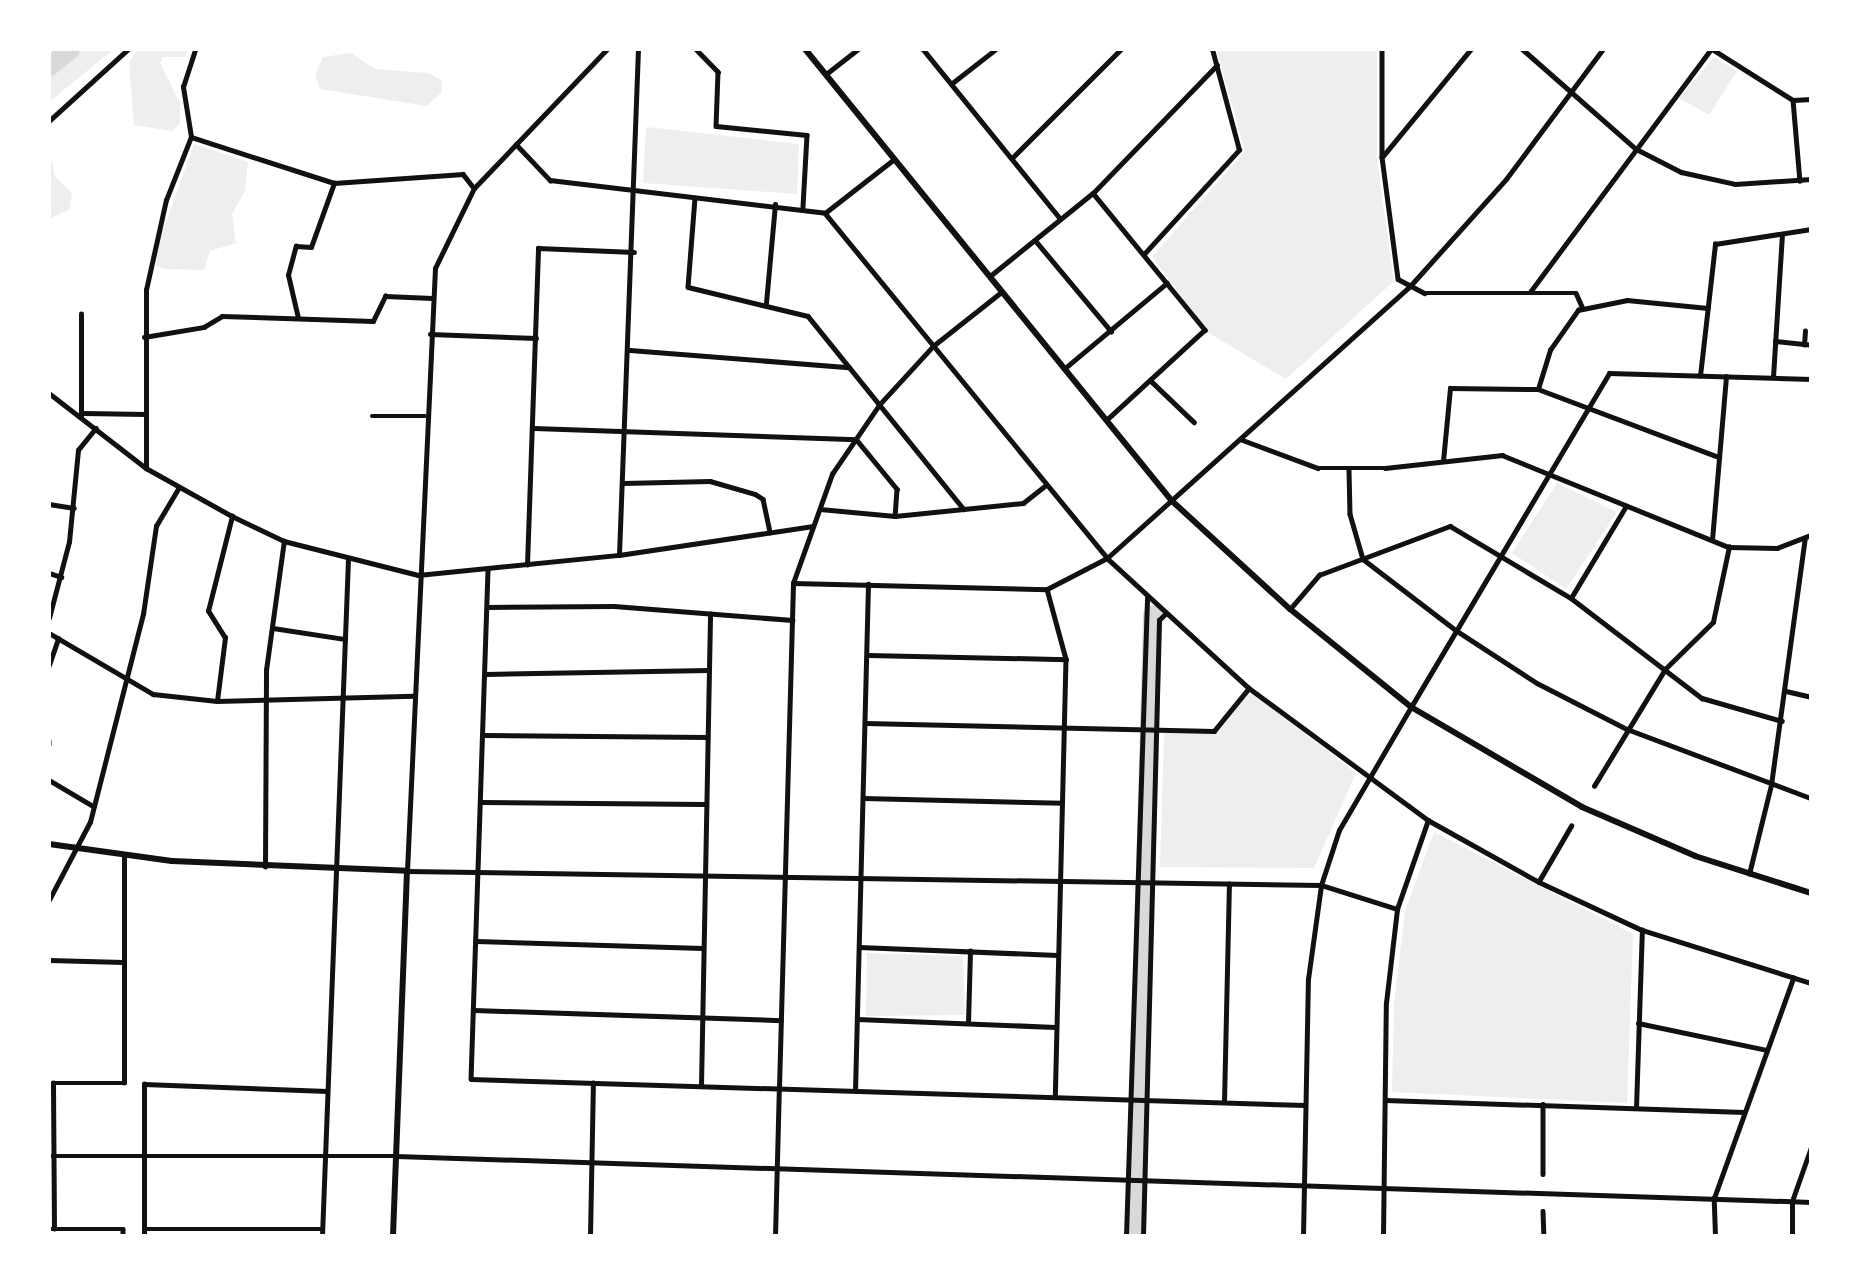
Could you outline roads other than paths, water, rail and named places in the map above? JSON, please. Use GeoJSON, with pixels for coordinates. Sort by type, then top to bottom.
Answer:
{"type":"FeatureCollection","features":[{"type":"Feature","properties":{"kind":"main road"},"geometry":{"type":"LineString","coordinates":[[805,49],[1000,293],[1172,501],[1290,609],[1411,707],[1582,807],[1749,875],[1811,893]]}},
{"type":"Feature","properties":{"kind":"main road"},"geometry":{"type":"LineString","coordinates":[[49,844],[124,856],[265,868],[407,871],[393,1236]]}},
{"type":"Feature","properties":{"kind":"street"},"geometry":{"type":"LineString","coordinates":[[49,121],[128,49]]}},
{"type":"Feature","properties":{"kind":"street"},"geometry":{"type":"LineString","coordinates":[[146,468],[144,337],[152,253],[191,136],[183,87],[195,49]]}},
{"type":"Feature","properties":{"kind":"street"},"geometry":{"type":"LineString","coordinates":[[607,49],[474,188],[443,244],[432,299],[429,334],[407,871],[785,872],[1321,886],[1397,909]]}},
{"type":"Feature","properties":{"kind":"street"},"geometry":{"type":"LineString","coordinates":[[619,555],[637,193],[639,49]]}},
{"type":"Feature","properties":{"kind":"street"},"geometry":{"type":"LineString","coordinates":[[696,49],[718,72],[716,126],[807,135],[803,206]]}},
{"type":"Feature","properties":{"kind":"street"},"geometry":{"type":"LineString","coordinates":[[826,74],[858,49]]}},
{"type":"Feature","properties":{"kind":"street"},"geometry":{"type":"LineString","coordinates":[[923,49],[1060,218]]}},
{"type":"Feature","properties":{"kind":"street"},"geometry":{"type":"LineString","coordinates":[[951,84],[996,49]]}},
{"type":"Feature","properties":{"kind":"street"},"geometry":{"type":"LineString","coordinates":[[1012,158],[1121,49]]}},
{"type":"Feature","properties":{"kind":"street"},"geometry":{"type":"LineString","coordinates":[[1144,254],[1239,150],[1212,49]]}},
{"type":"Feature","properties":{"kind":"street"},"geometry":{"type":"LineString","coordinates":[[1382,49],[1382,157],[1398,279],[1424,293],[1576,293],[1583,309]]}},
{"type":"Feature","properties":{"kind":"street"},"geometry":{"type":"LineString","coordinates":[[1382,157],[1471,49]]}},
{"type":"Feature","properties":{"kind":"street"},"geometry":{"type":"LineString","coordinates":[[1522,49],[1530,52],[1547,71],[1636,149],[1710,181],[1811,179]]}},
{"type":"Feature","properties":{"kind":"street"},"geometry":{"type":"LineString","coordinates":[[793,583],[1047,589],[1107,558],[1410,286],[1506,179],[1603,49]]}},
{"type":"Feature","properties":{"kind":"street"},"geometry":{"type":"LineString","coordinates":[[1530,293],[1711,49],[1793,100],[1811,99]]}},
{"type":"Feature","properties":{"kind":"street"},"geometry":{"type":"LineString","coordinates":[[988,278],[1093,193],[1217,65]]}},
{"type":"Feature","properties":{"kind":"street"},"geometry":{"type":"LineString","coordinates":[[1793,100],[1800,181]]}},
{"type":"Feature","properties":{"kind":"street"},"geometry":{"type":"LineString","coordinates":[[191,136],[334,183],[463,174],[474,188]]}},
{"type":"Feature","properties":{"kind":"street"},"geometry":{"type":"LineString","coordinates":[[516,144],[550,180],[637,193],[803,206],[825,213],[1107,558],[1147,598],[1248,688],[1428,820],[1538,881],[1642,930],[1811,983]]}},
{"type":"Feature","properties":{"kind":"street"},"geometry":{"type":"LineString","coordinates":[[825,213],[893,160]]}},
{"type":"Feature","properties":{"kind":"street"},"geometry":{"type":"LineString","coordinates":[[298,318],[288,275],[296,246],[311,247],[334,183]]}},
{"type":"Feature","properties":{"kind":"street"},"geometry":{"type":"LineString","coordinates":[[1093,193],[1205,330],[1106,421]]}},
{"type":"Feature","properties":{"kind":"street"},"geometry":{"type":"LineString","coordinates":[[695,198],[688,287],[766,303],[808,316],[964,509]]}},
{"type":"Feature","properties":{"kind":"street"},"geometry":{"type":"LineString","coordinates":[[766,303],[775,204]]}},
{"type":"Feature","properties":{"kind":"street"},"geometry":{"type":"LineString","coordinates":[[1700,376],[1715,244],[1811,229]]}},
{"type":"Feature","properties":{"kind":"street"},"geometry":{"type":"LineString","coordinates":[[1773,377],[1782,234]]}},
{"type":"Feature","properties":{"kind":"street"},"geometry":{"type":"LineString","coordinates":[[1035,240],[1111,331]]}},
{"type":"Feature","properties":{"kind":"street"},"geometry":{"type":"LineString","coordinates":[[527,565],[534,428],[538,248],[634,252]]}},
{"type":"Feature","properties":{"kind":"street"},"geometry":{"type":"LineString","coordinates":[[1064,369],[1167,283]]}},
{"type":"Feature","properties":{"kind":"street"},"geometry":{"type":"LineString","coordinates":[[775,1236],[793,583],[832,474],[879,405],[933,346],[1000,293]]}},
{"type":"Feature","properties":{"kind":"street"},"geometry":{"type":"LineString","coordinates":[[144,337],[204,327],[222,316],[373,321],[385,296],[432,299]]}},
{"type":"Feature","properties":{"kind":"street"},"geometry":{"type":"LineString","coordinates":[[1538,389],[1550,350],[1583,309],[1627,300],[1708,308]]}},
{"type":"Feature","properties":{"kind":"street"},"geometry":{"type":"LineString","coordinates":[[81,314],[82,415]]}},
{"type":"Feature","properties":{"kind":"street"},"geometry":{"type":"LineString","coordinates":[[1804,345],[1805,331]]}},
{"type":"Feature","properties":{"kind":"street"},"geometry":{"type":"LineString","coordinates":[[429,334],[536,338]]}},
{"type":"Feature","properties":{"kind":"street"},"geometry":{"type":"LineString","coordinates":[[1775,341],[1811,345]]}},
{"type":"Feature","properties":{"kind":"street"},"geometry":{"type":"LineString","coordinates":[[629,350],[848,367]]}},
{"type":"Feature","properties":{"kind":"street"},"geometry":{"type":"LineString","coordinates":[[1303,1236],[1308,979],[1321,886],[1367,776],[1457,631],[1609,373],[1811,379]]}},
{"type":"Feature","properties":{"kind":"street"},"geometry":{"type":"LineString","coordinates":[[1712,540],[1726,377]]}},
{"type":"Feature","properties":{"kind":"street"},"geometry":{"type":"LineString","coordinates":[[1150,380],[1194,422]]}},
{"type":"Feature","properties":{"kind":"street"},"geometry":{"type":"LineString","coordinates":[[1443,461],[1450,388],[1538,389],[1719,457]]}},
{"type":"Feature","properties":{"kind":"street"},"geometry":{"type":"LineString","coordinates":[[49,393],[82,415],[146,468],[178,489],[232,516],[284,541],[418,575],[619,555],[813,526]]}},
{"type":"Feature","properties":{"kind":"street"},"geometry":{"type":"LineString","coordinates":[[82,415],[145,414]]}},
{"type":"Feature","properties":{"kind":"street"},"geometry":{"type":"LineString","coordinates":[[372,416],[425,416]]}},
{"type":"Feature","properties":{"kind":"street"},"geometry":{"type":"LineString","coordinates":[[49,618],[61,578],[74,508],[78,450],[96,428]]}},
{"type":"Feature","properties":{"kind":"street"},"geometry":{"type":"LineString","coordinates":[[534,428],[856,439],[897,489],[895,516]]}},
{"type":"Feature","properties":{"kind":"street"},"geometry":{"type":"LineString","coordinates":[[1240,439],[1318,468],[1349,470],[1502,455],[1728,547],[1777,548],[1811,535]]}},
{"type":"Feature","properties":{"kind":"street"},"geometry":{"type":"LineString","coordinates":[[1349,470],[1350,514],[1363,559],[1457,631],[1537,683],[1627,729],[1811,798]]}},
{"type":"Feature","properties":{"kind":"street"},"geometry":{"type":"LineString","coordinates":[[623,483],[710,481],[755,494],[763,499],[770,532]]}},
{"type":"Feature","properties":{"kind":"street"},"geometry":{"type":"LineString","coordinates":[[819,509],[895,516],[1023,503],[1046,485]]}},
{"type":"Feature","properties":{"kind":"street"},"geometry":{"type":"LineString","coordinates":[[49,900],[77,849],[93,806],[128,678],[156,526],[178,489]]}},
{"type":"Feature","properties":{"kind":"street"},"geometry":{"type":"LineString","coordinates":[[49,504],[74,508]]}},
{"type":"Feature","properties":{"kind":"street"},"geometry":{"type":"LineString","coordinates":[[1571,598],[1626,506]]}},
{"type":"Feature","properties":{"kind":"street"},"geometry":{"type":"LineString","coordinates":[[217,701],[225,639],[208,611],[232,516]]}},
{"type":"Feature","properties":{"kind":"street"},"geometry":{"type":"LineString","coordinates":[[1290,609],[1319,575],[1450,526],[1571,598],[1702,698],[1782,721]]}},
{"type":"Feature","properties":{"kind":"street"},"geometry":{"type":"LineString","coordinates":[[1749,875],[1771,785],[1782,721],[1805,538]]}},
{"type":"Feature","properties":{"kind":"street"},"geometry":{"type":"LineString","coordinates":[[265,868],[267,699],[284,541]]}},
{"type":"Feature","properties":{"kind":"street"},"geometry":{"type":"LineString","coordinates":[[1594,786],[1665,669],[1713,622],[1728,547]]}},
{"type":"Feature","properties":{"kind":"street"},"geometry":{"type":"LineString","coordinates":[[321,1236],[348,558]]}},
{"type":"Feature","properties":{"kind":"street"},"geometry":{"type":"LineString","coordinates":[[488,570],[471,1079],[1305,1105]]}},
{"type":"Feature","properties":{"kind":"street"},"geometry":{"type":"LineString","coordinates":[[49,573],[61,578]]}},
{"type":"Feature","properties":{"kind":"street"},"geometry":{"type":"LineString","coordinates":[[855,1091],[868,584]]}},
{"type":"Feature","properties":{"kind":"street"},"geometry":{"type":"LineString","coordinates":[[1047,589],[1066,659],[1055,1097]]}},
{"type":"Feature","properties":{"kind":"street"},"geometry":{"type":"LineString","coordinates":[[1126,1236],[1140,729],[1147,598]]}},
{"type":"Feature","properties":{"kind":"street"},"geometry":{"type":"LineString","coordinates":[[487,607],[710,614],[792,620]]}},
{"type":"Feature","properties":{"kind":"street"},"geometry":{"type":"LineString","coordinates":[[701,1086],[702,872],[710,614]]}},
{"type":"Feature","properties":{"kind":"street"},"geometry":{"type":"LineString","coordinates":[[1143,1236],[1159,620],[1165,614]]}},
{"type":"Feature","properties":{"kind":"street"},"geometry":{"type":"LineString","coordinates":[[273,628],[345,639]]}},
{"type":"Feature","properties":{"kind":"street"},"geometry":{"type":"LineString","coordinates":[[49,633],[153,694],[217,701],[413,696]]}},
{"type":"Feature","properties":{"kind":"street"},"geometry":{"type":"LineString","coordinates":[[49,665],[58,639]]}},
{"type":"Feature","properties":{"kind":"street"},"geometry":{"type":"LineString","coordinates":[[868,655],[1066,659]]}},
{"type":"Feature","properties":{"kind":"street"},"geometry":{"type":"LineString","coordinates":[[486,674],[709,670]]}},
{"type":"Feature","properties":{"kind":"street"},"geometry":{"type":"LineString","coordinates":[[865,723],[1214,731],[1248,688]]}},
{"type":"Feature","properties":{"kind":"street"},"geometry":{"type":"LineString","coordinates":[[1786,691],[1811,697]]}},
{"type":"Feature","properties":{"kind":"street"},"geometry":{"type":"LineString","coordinates":[[484,736],[707,737]]}},
{"type":"Feature","properties":{"kind":"street"},"geometry":{"type":"LineString","coordinates":[[49,780],[93,806]]}},
{"type":"Feature","properties":{"kind":"street"},"geometry":{"type":"LineString","coordinates":[[863,799],[1062,803]]}},
{"type":"Feature","properties":{"kind":"street"},"geometry":{"type":"LineString","coordinates":[[481,802],[705,804]]}},
{"type":"Feature","properties":{"kind":"street"},"geometry":{"type":"LineString","coordinates":[[1383,1236],[1386,1003],[1397,909],[1428,820]]}},
{"type":"Feature","properties":{"kind":"street"},"geometry":{"type":"LineString","coordinates":[[1538,881],[1571,826]]}},
{"type":"Feature","properties":{"kind":"street"},"geometry":{"type":"LineString","coordinates":[[123,1236],[123,1229],[51,1229],[51,1156],[53,1083],[124,1083],[124,856]]}},
{"type":"Feature","properties":{"kind":"street"},"geometry":{"type":"LineString","coordinates":[[1224,1102],[1229,884]]}},
{"type":"Feature","properties":{"kind":"street"},"geometry":{"type":"LineString","coordinates":[[1636,1108],[1642,930]]}},
{"type":"Feature","properties":{"kind":"street"},"geometry":{"type":"LineString","coordinates":[[476,941],[702,948]]}},
{"type":"Feature","properties":{"kind":"street"},"geometry":{"type":"LineString","coordinates":[[859,947],[1057,954]]}},
{"type":"Feature","properties":{"kind":"street"},"geometry":{"type":"LineString","coordinates":[[968,1023],[970,951]]}},
{"type":"Feature","properties":{"kind":"street"},"geometry":{"type":"LineString","coordinates":[[49,960],[123,962]]}},
{"type":"Feature","properties":{"kind":"street"},"geometry":{"type":"LineString","coordinates":[[1715,1236],[1714,1198],[1793,978]]}},
{"type":"Feature","properties":{"kind":"street"},"geometry":{"type":"LineString","coordinates":[[474,1010],[781,1020]]}},
{"type":"Feature","properties":{"kind":"street"},"geometry":{"type":"LineString","coordinates":[[857,1019],[1056,1027]]}},
{"type":"Feature","properties":{"kind":"street"},"geometry":{"type":"LineString","coordinates":[[1639,1023],[1767,1050]]}},
{"type":"Feature","properties":{"kind":"street"},"geometry":{"type":"LineString","coordinates":[[590,1236],[593,1083]]}},
{"type":"Feature","properties":{"kind":"street"},"geometry":{"type":"LineString","coordinates":[[144,1236],[144,1084],[327,1091]]}},
{"type":"Feature","properties":{"kind":"street"},"geometry":{"type":"LineString","coordinates":[[1385,1100],[1744,1112]]}},
{"type":"Feature","properties":{"kind":"street"},"geometry":{"type":"LineString","coordinates":[[1543,1104],[1543,1174]]}},
{"type":"Feature","properties":{"kind":"street"},"geometry":{"type":"LineString","coordinates":[[1792,1236],[1791,1201],[1811,1147]]}},
{"type":"Feature","properties":{"kind":"street"},"geometry":{"type":"LineString","coordinates":[[51,1156],[396,1156],[1811,1202]]}},
{"type":"Feature","properties":{"kind":"street"},"geometry":{"type":"LineString","coordinates":[[1543,1211],[1544,1236]]}},
{"type":"Feature","properties":{"kind":"street"},"geometry":{"type":"LineString","coordinates":[[144,1229],[322,1229]]}},
{"type":"Feature","properties":{"kind":"waterway"},"geometry":{"type":"LineString","coordinates":[[49,66],[70,49]]}},
{"type":"Feature","properties":{"kind":"waterway"},"geometry":{"type":"LineString","coordinates":[[1135,1236],[1152,614]]}}]}
